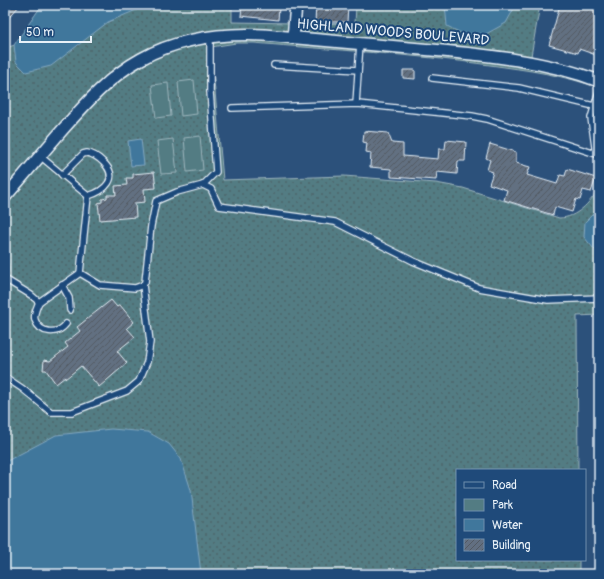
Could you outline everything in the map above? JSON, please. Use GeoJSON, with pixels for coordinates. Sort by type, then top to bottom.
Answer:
{"type":"FeatureCollection","features":[{"type":"Feature","properties":{"kind":"street"},"geometry":{"type":"LineString","coordinates":[[293,38],[296,5]]}},
{"type":"Feature","properties":{"kind":"street","name":"HIGHLAND WOODS BOULEVARD"},"geometry":{"type":"LineString","coordinates":[[5,197],[89,100],[118,74],[140,60],[166,48],[210,36],[241,34],[464,52],[506,58],[578,74],[599,81]]}},
{"type":"Feature","properties":{"kind":"lane"},"geometry":{"type":"LineString","coordinates":[[5,377],[51,412],[72,412],[127,391],[139,381],[147,362],[150,342],[143,286],[145,282],[151,226],[156,201],[177,192],[202,185],[216,172],[210,92],[210,36]]}},
{"type":"Feature","properties":{"kind":"lane"},"geometry":{"type":"LineString","coordinates":[[356,104],[360,43]]}},
{"type":"Feature","properties":{"kind":"lane"},"geometry":{"type":"LineString","coordinates":[[274,65],[358,70]]}},
{"type":"Feature","properties":{"kind":"lane"},"geometry":{"type":"LineString","coordinates":[[432,78],[519,88],[594,106]]}},
{"type":"Feature","properties":{"kind":"lane"},"geometry":{"type":"LineString","coordinates":[[232,108],[356,104],[472,116],[487,119],[596,154],[591,118],[599,91]]}},
{"type":"Feature","properties":{"kind":"lane"},"geometry":{"type":"LineString","coordinates":[[62,175],[83,154],[87,153],[96,155],[107,166],[111,177],[110,182],[98,192],[88,196]]}},
{"type":"Feature","properties":{"kind":"lane"},"geometry":{"type":"LineString","coordinates":[[40,156],[88,196]]}},
{"type":"Feature","properties":{"kind":"lane"},"geometry":{"type":"LineString","coordinates":[[202,185],[211,189],[219,206],[335,222],[413,261],[479,288],[548,300],[599,298]]}},
{"type":"Feature","properties":{"kind":"lane"},"geometry":{"type":"LineString","coordinates":[[80,273],[88,196]]}},
{"type":"Feature","properties":{"kind":"lane"},"geometry":{"type":"LineString","coordinates":[[80,273],[100,285],[135,288],[143,286]]}},
{"type":"Feature","properties":{"kind":"lane"},"geometry":{"type":"LineString","coordinates":[[66,324],[60,330],[54,332],[48,331],[38,326],[35,320],[35,314],[39,302],[80,273]]}},
{"type":"Feature","properties":{"kind":"lane"},"geometry":{"type":"LineString","coordinates":[[5,279],[32,295],[39,302]]}},
{"type":"Feature","properties":{"kind":"lane"},"geometry":{"type":"LineString","coordinates":[[62,285],[69,298],[70,310]]}},
{"type":"Feature","properties":{"kind":"green space"},"geometry":{"type":"Polygon","coordinates":[[[42,5],[232,5],[232,22],[355,24],[356,5],[540,5],[531,56],[597,73],[599,67],[599,88],[586,83],[545,74],[461,61],[372,52],[254,43],[236,43],[211,47],[223,180],[344,176],[436,183],[463,188],[559,218],[577,213],[587,204],[599,189],[599,315],[577,316],[578,469],[456,469],[456,561],[579,561],[579,574],[5,574],[5,48],[15,45],[42,5]]]}},
{"type":"Feature","properties":{"kind":"green space"},"geometry":{"type":"Polygon","coordinates":[[[194,80],[197,114],[181,116],[178,82],[194,80]]]}},
{"type":"Feature","properties":{"kind":"green space"},"geometry":{"type":"Polygon","coordinates":[[[168,83],[171,116],[156,118],[152,85],[168,83]]]}},
{"type":"Feature","properties":{"kind":"green space"},"geometry":{"type":"Polygon","coordinates":[[[200,136],[203,170],[187,172],[184,138],[200,136]]]}},
{"type":"Feature","properties":{"kind":"green space"},"geometry":{"type":"Polygon","coordinates":[[[173,139],[177,173],[161,174],[157,141],[173,139]]]}},
{"type":"Feature","properties":{"kind":"water"},"geometry":{"type":"Polygon","coordinates":[[[42,5],[148,5],[108,22],[51,66],[26,72],[16,62],[14,45],[42,5]]]}},
{"type":"Feature","properties":{"kind":"water"},"geometry":{"type":"Polygon","coordinates":[[[445,5],[516,5],[506,23],[486,34],[463,34],[447,26],[445,5]]]}},
{"type":"Feature","properties":{"kind":"water"},"geometry":{"type":"Polygon","coordinates":[[[141,139],[144,165],[131,166],[128,141],[141,139]]]}},
{"type":"Feature","properties":{"kind":"water"},"geometry":{"type":"Polygon","coordinates":[[[599,208],[599,255],[584,237],[585,222],[599,208]]]}},
{"type":"Feature","properties":{"kind":"water"},"geometry":{"type":"Polygon","coordinates":[[[111,429],[148,432],[169,444],[181,459],[191,490],[201,574],[5,574],[5,462],[56,435],[111,429]]]}},
{"type":"Feature","properties":{"kind":"building"},"geometry":{"type":"Polygon","coordinates":[[[5,5],[20,5],[5,22],[5,5]]]}},
{"type":"Feature","properties":{"kind":"building"},"geometry":{"type":"Polygon","coordinates":[[[242,5],[268,5],[268,7],[279,8],[278,20],[241,16],[242,5]]]}},
{"type":"Feature","properties":{"kind":"building"},"geometry":{"type":"Polygon","coordinates":[[[316,5],[348,5],[347,22],[315,22],[316,5]]]}},
{"type":"Feature","properties":{"kind":"building"},"geometry":{"type":"Polygon","coordinates":[[[560,5],[599,5],[599,46],[596,55],[579,49],[578,53],[549,45],[560,5]]]}},
{"type":"Feature","properties":{"kind":"building"},"geometry":{"type":"Polygon","coordinates":[[[403,70],[415,70],[415,79],[403,78],[403,70]]]}},
{"type":"Feature","properties":{"kind":"building"},"geometry":{"type":"Polygon","coordinates":[[[364,131],[388,133],[392,143],[403,144],[403,156],[438,159],[439,149],[445,149],[446,140],[466,142],[465,161],[458,161],[457,174],[437,172],[436,180],[391,177],[391,169],[370,167],[371,153],[366,152],[367,143],[363,142],[364,131]]]}},
{"type":"Feature","properties":{"kind":"building"},"geometry":{"type":"Polygon","coordinates":[[[490,144],[516,152],[516,163],[530,167],[527,175],[557,184],[560,175],[565,176],[567,169],[596,178],[591,192],[583,190],[580,200],[576,199],[572,212],[555,207],[553,215],[504,200],[507,190],[489,184],[493,172],[487,170],[490,160],[486,158],[490,144]]]}},
{"type":"Feature","properties":{"kind":"building"},"geometry":{"type":"Polygon","coordinates":[[[154,172],[156,188],[144,189],[145,202],[135,203],[136,217],[100,220],[98,203],[102,202],[102,199],[107,198],[107,195],[116,195],[115,186],[127,185],[126,178],[133,178],[133,174],[154,172]]]}},
{"type":"Feature","properties":{"kind":"building"},"geometry":{"type":"Polygon","coordinates":[[[111,300],[117,307],[120,305],[134,322],[127,328],[135,337],[117,351],[127,363],[99,387],[81,366],[65,379],[65,377],[56,384],[46,370],[43,370],[44,360],[50,361],[68,347],[65,343],[80,331],[77,327],[111,300]]]}}]}
